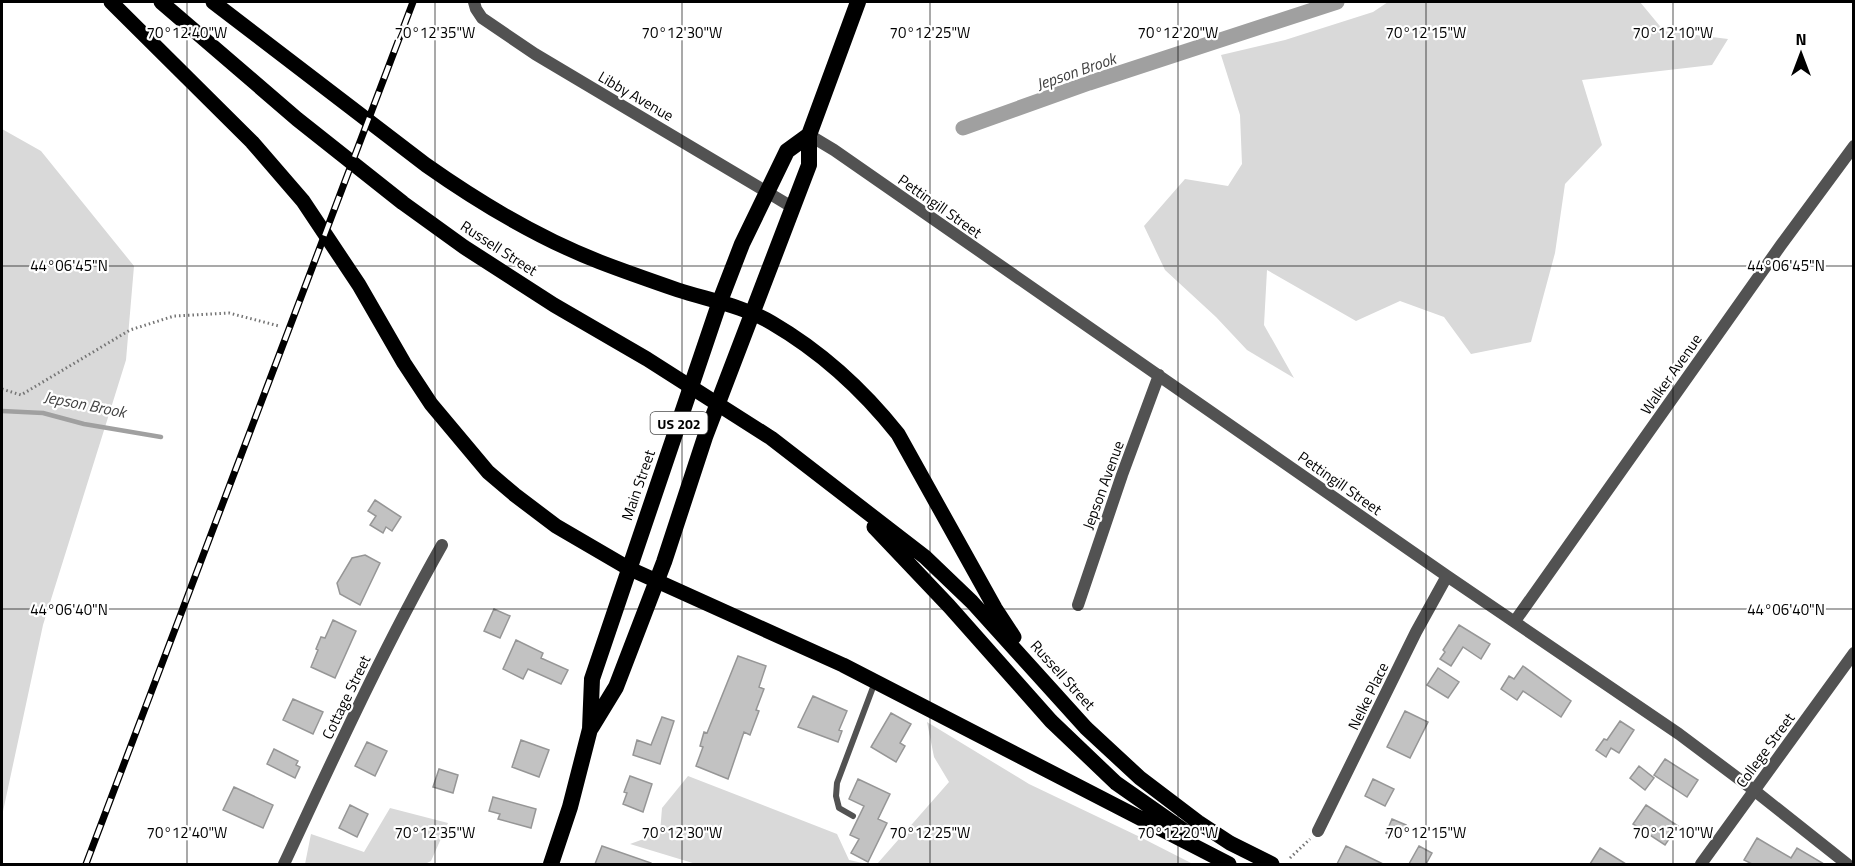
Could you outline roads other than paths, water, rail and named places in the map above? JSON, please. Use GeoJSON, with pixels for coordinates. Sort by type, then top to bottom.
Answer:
{"type":"FeatureCollection","features":[{"type":"Feature","properties":{"kind":"highway","name":"Main Street"},"geometry":{"type":"LineString","coordinates":[[590,729],[616,687],[656,582],[705,437],[810,165],[809,135],[858,2]]}},
{"type":"Feature","properties":{"kind":"highway","name":"Main Street"},"geometry":{"type":"LineString","coordinates":[[552,864],[570,807],[590,729],[591,679],[720,301],[742,244],[787,151],[809,135]]}},
{"type":"Feature","properties":{"kind":"main road"},"geometry":{"type":"LineString","coordinates":[[111,2],[252,142],[303,201],[359,285],[404,363],[431,404],[488,472],[556,526],[628,568],[757,625],[875,682],[1231,864]]}},
{"type":"Feature","properties":{"kind":"main road","name":"Russell Street"},"geometry":{"type":"LineString","coordinates":[[160,2],[297,119],[403,203],[464,247],[544,299],[647,359],[771,438],[925,556],[972,602],[1086,728],[1157,792],[1230,843],[1272,864]]}},
{"type":"Feature","properties":{"kind":"main road"},"geometry":{"type":"LineString","coordinates":[[213,2],[426,165],[461,190],[508,218],[599,261],[679,290],[720,301],[771,322],[846,377],[898,434],[995,608],[1053,690]]}},
{"type":"Feature","properties":{"kind":"main road","name":"Russell Street"},"geometry":{"type":"LineString","coordinates":[[841,492],[949,606],[1051,721],[1108,776],[1231,864]]}},
{"type":"Feature","properties":{"kind":"street","name":"Libby Avenue"},"geometry":{"type":"LineString","coordinates":[[474,2],[482,18],[535,54],[767,190],[792,207]]}},
{"type":"Feature","properties":{"kind":"street","name":"Pettingill Street"},"geometry":{"type":"LineString","coordinates":[[809,135],[834,150],[1447,576],[1679,734],[1755,790],[1847,864]]}},
{"type":"Feature","properties":{"kind":"street","name":"Walker Avenue"},"geometry":{"type":"LineString","coordinates":[[1515,621],[1854,146]]}},
{"type":"Feature","properties":{"kind":"street","name":"Jepson Avenue"},"geometry":{"type":"LineString","coordinates":[[1078,605],[1118,486],[1159,375]]}},
{"type":"Feature","properties":{"kind":"street","name":"Cottage Street"},"geometry":{"type":"LineString","coordinates":[[284,864],[369,683],[442,545]]}},
{"type":"Feature","properties":{"kind":"street","name":"Nelke Place"},"geometry":{"type":"LineString","coordinates":[[1318,831],[1416,632],[1447,576]]}},
{"type":"Feature","properties":{"kind":"street","name":"College Street"},"geometry":{"type":"LineString","coordinates":[[1701,864],[1854,653]]}},
{"type":"Feature","properties":{"kind":"lane"},"geometry":{"type":"LineString","coordinates":[[853,816],[838,808],[837,783],[875,682]]}},
{"type":"Feature","properties":{"kind":"waterway","name":"Jepson Brook"},"geometry":{"type":"LineString","coordinates":[[963,128],[1089,83],[1337,2]]}},
{"type":"Feature","properties":{"kind":"waterway","name":"Jepson Brook"},"geometry":{"type":"LineString","coordinates":[[2,411],[43,413],[84,424],[161,437]]}},
{"type":"Feature","properties":{"kind":"railway"},"geometry":{"type":"LineString","coordinates":[[86,864],[413,2]]}}]}
